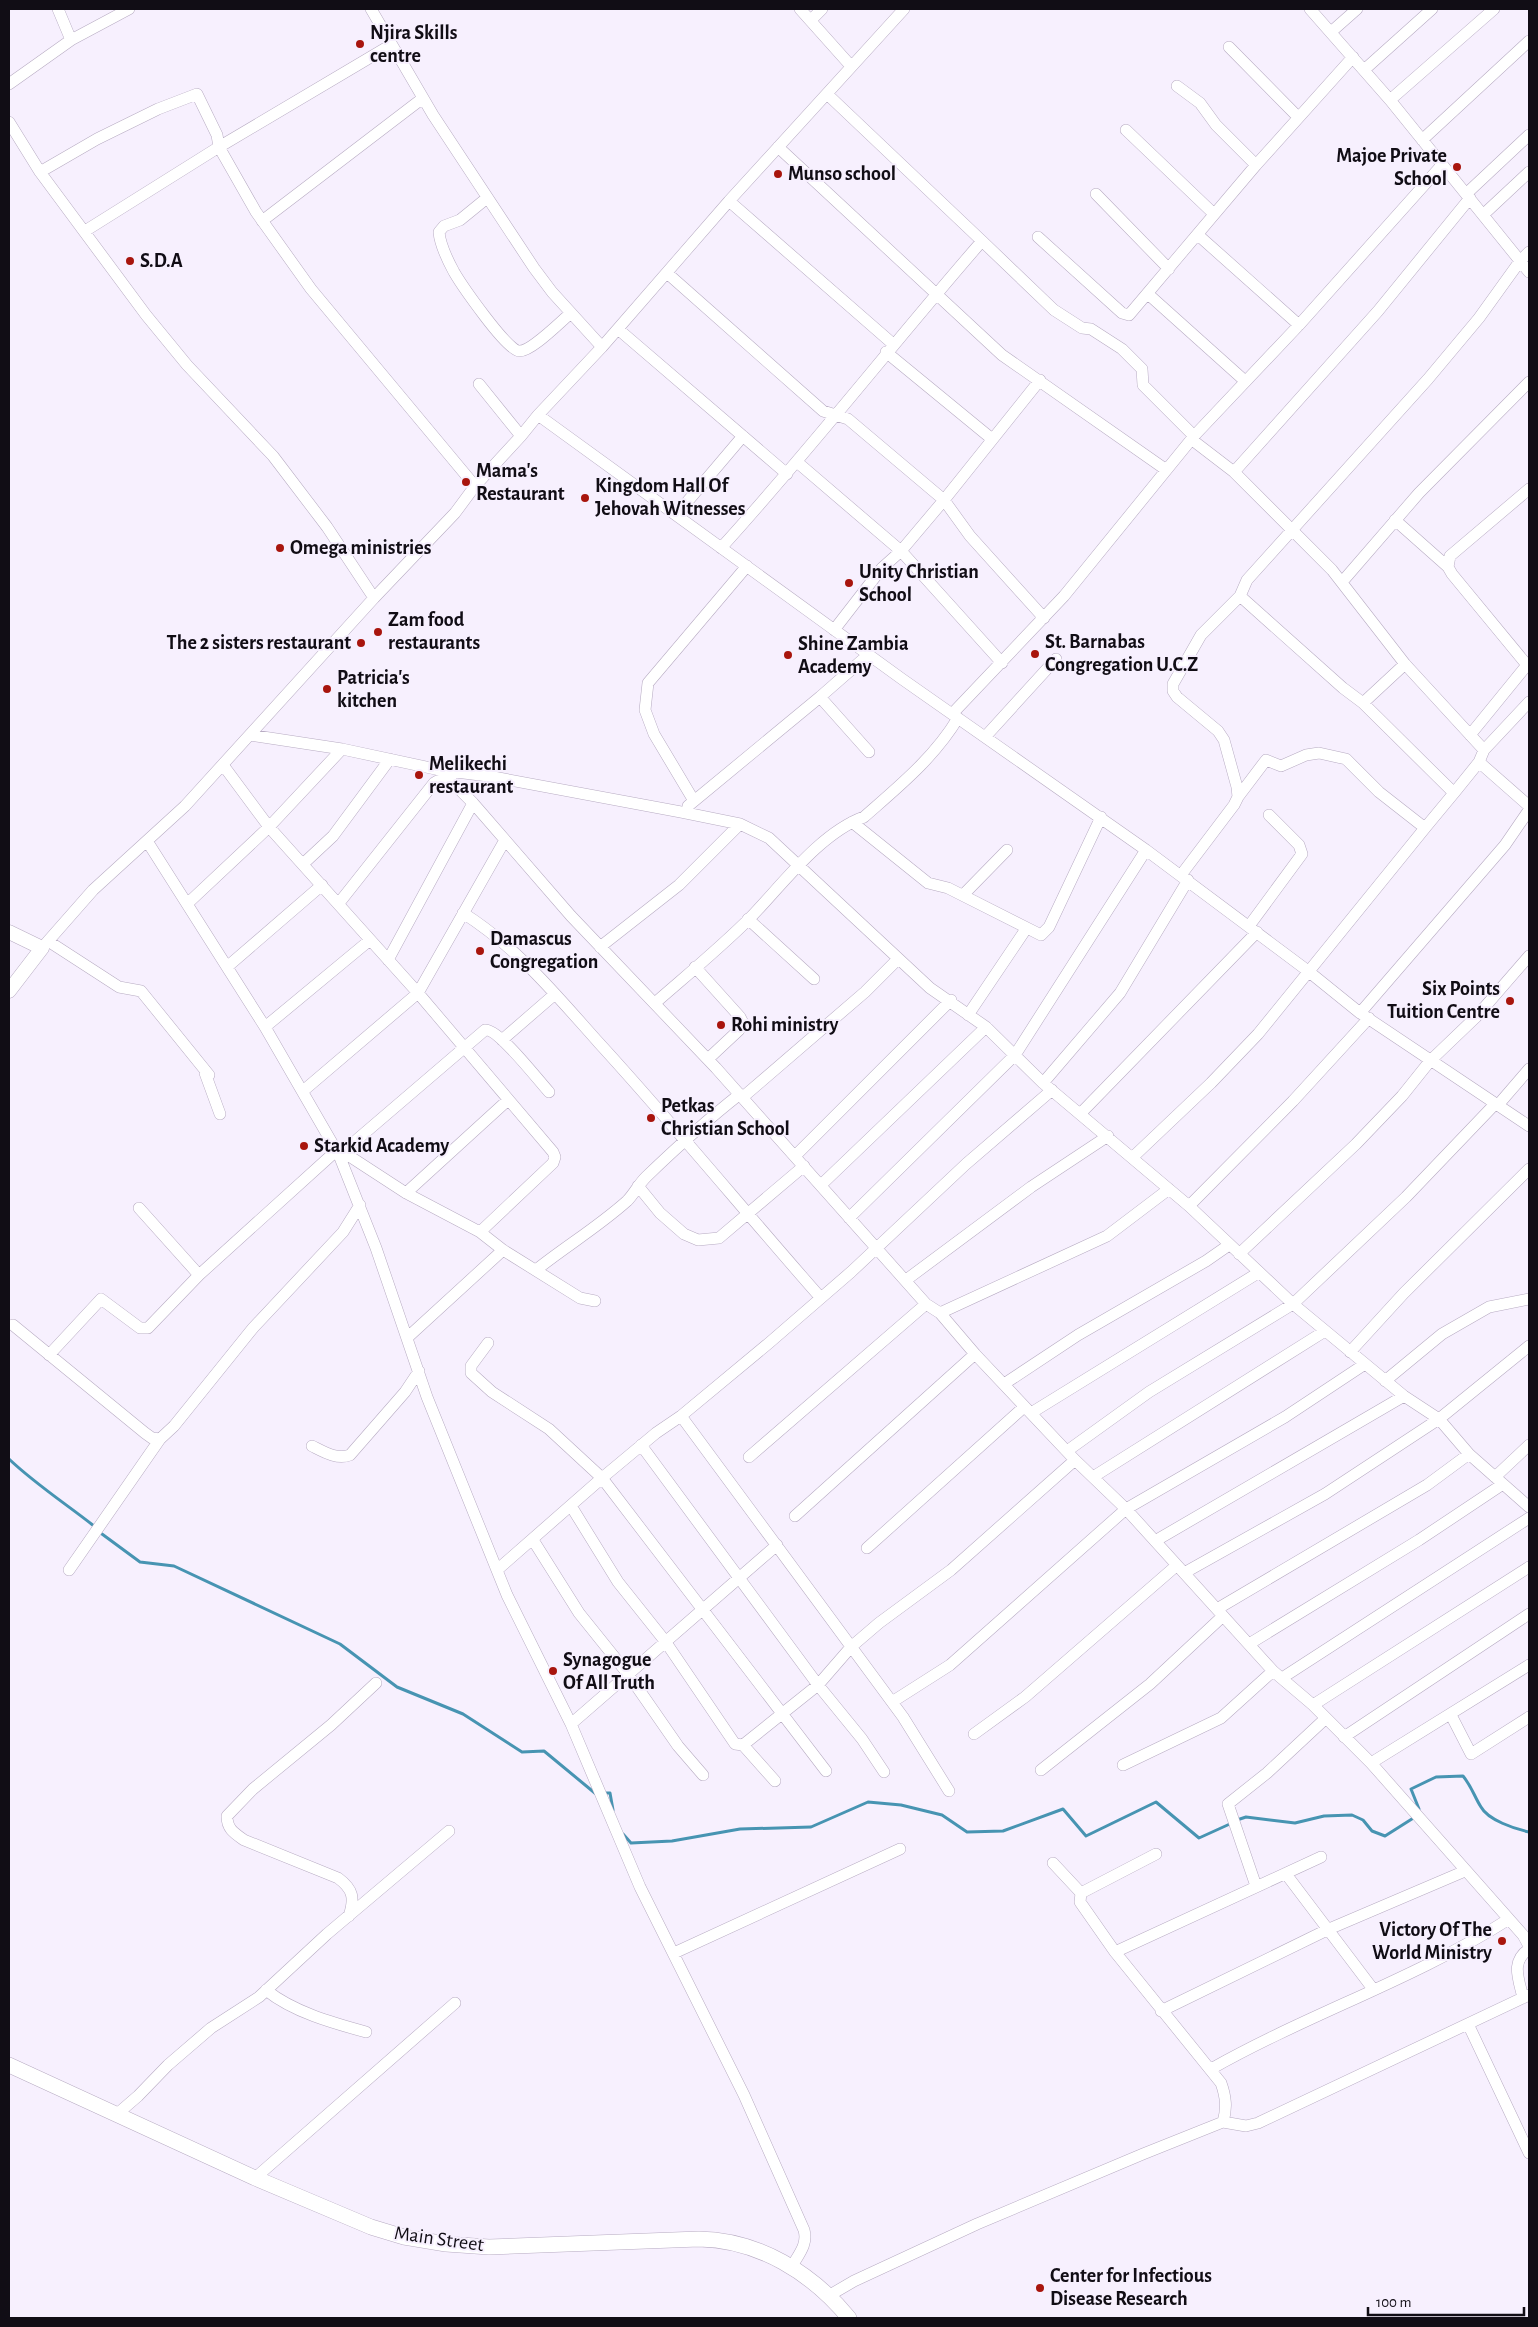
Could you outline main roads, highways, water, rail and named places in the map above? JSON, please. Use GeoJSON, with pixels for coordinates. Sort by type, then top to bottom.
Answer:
{"type":"FeatureCollection","features":[{"type":"Feature","properties":{"kind":"main road","name":"Main Street"},"geometry":{"type":"LineString","coordinates":[[9,2065],[255,2178],[371,2227],[425,2241],[489,2247],[708,2239],[766,2254],[792,2266],[830,2295],[849,2318]]}},
{"type":"Feature","properties":{"kind":"waterway"},"geometry":{"type":"LineString","coordinates":[[9,1459],[39,1485],[94,1526]]}},
{"type":"Feature","properties":{"kind":"waterway"},"geometry":{"type":"LineString","coordinates":[[102,1534],[140,1562],[174,1566],[340,1644],[397,1687],[463,1714],[522,1752],[544,1751],[596,1794]]}},
{"type":"Feature","properties":{"kind":"waterway"},"geometry":{"type":"LineString","coordinates":[[1237,1820],[1246,1817],[1295,1823],[1324,1816],[1352,1815],[1363,1820],[1372,1831],[1385,1836],[1415,1817],[1419,1809],[1411,1789],[1436,1777],[1463,1776],[1484,1812],[1496,1820],[1529,1832]]}},
{"type":"Feature","properties":{"kind":"waterway"},"geometry":{"type":"LineString","coordinates":[[604,1793],[610,1793],[613,1810]]}},
{"type":"Feature","properties":{"kind":"waterway"},"geometry":{"type":"LineString","coordinates":[[623,1834],[631,1843],[672,1841],[740,1829],[811,1827],[868,1802],[901,1805],[942,1815],[967,1832],[1003,1831],[1063,1809],[1086,1836],[1156,1802],[1199,1838],[1232,1823]]}},
{"type":"Feature","properties":{"kind":"place","name":"Njira Skills centre"},"geometry":{"type":"Point","coordinates":[360,44]}},
{"type":"Feature","properties":{"kind":"place","name":"Majoe Private School"},"geometry":{"type":"Point","coordinates":[1457,167]}},
{"type":"Feature","properties":{"kind":"place","name":"Munso school"},"geometry":{"type":"Point","coordinates":[778,174]}},
{"type":"Feature","properties":{"kind":"place","name":"S.D.A"},"geometry":{"type":"Point","coordinates":[130,261]}},
{"type":"Feature","properties":{"kind":"place","name":"Mama's Restaurant"},"geometry":{"type":"Point","coordinates":[466,482]}},
{"type":"Feature","properties":{"kind":"place","name":"Kingdom Hall Of Jehovah Witnesses"},"geometry":{"type":"Point","coordinates":[585,498]}},
{"type":"Feature","properties":{"kind":"place","name":"Omega ministries"},"geometry":{"type":"Point","coordinates":[280,548]}},
{"type":"Feature","properties":{"kind":"place","name":"Unity Christian School"},"geometry":{"type":"Point","coordinates":[849,583]}},
{"type":"Feature","properties":{"kind":"place","name":"Zam food restaurants"},"geometry":{"type":"Point","coordinates":[378,632]}},
{"type":"Feature","properties":{"kind":"place","name":"The 2 sisters restaurant"},"geometry":{"type":"Point","coordinates":[361,643]}},
{"type":"Feature","properties":{"kind":"place","name":"St. Barnabas Congregation U.C.Z"},"geometry":{"type":"Point","coordinates":[1035,654]}},
{"type":"Feature","properties":{"kind":"place","name":"Shine Zambia Academy"},"geometry":{"type":"Point","coordinates":[788,655]}},
{"type":"Feature","properties":{"kind":"place","name":"Patricia's kitchen"},"geometry":{"type":"Point","coordinates":[327,689]}},
{"type":"Feature","properties":{"kind":"place","name":"Melikechi restaurant"},"geometry":{"type":"Point","coordinates":[419,775]}},
{"type":"Feature","properties":{"kind":"place","name":"Damascus Congregation"},"geometry":{"type":"Point","coordinates":[480,951]}},
{"type":"Feature","properties":{"kind":"place","name":"Six Points Tuition Centre"},"geometry":{"type":"Point","coordinates":[1510,1001]}},
{"type":"Feature","properties":{"kind":"place","name":"Rohi ministry"},"geometry":{"type":"Point","coordinates":[721,1025]}},
{"type":"Feature","properties":{"kind":"place","name":"Petkas Christian School"},"geometry":{"type":"Point","coordinates":[651,1118]}},
{"type":"Feature","properties":{"kind":"place","name":"Starkid Academy"},"geometry":{"type":"Point","coordinates":[304,1146]}},
{"type":"Feature","properties":{"kind":"place","name":"Synagogue Of All Truth"},"geometry":{"type":"Point","coordinates":[553,1671]}},
{"type":"Feature","properties":{"kind":"place","name":"Victory Of The World Ministry"},"geometry":{"type":"Point","coordinates":[1502,1941]}},
{"type":"Feature","properties":{"kind":"place","name":"Center for Infectious Disease Research"},"geometry":{"type":"Point","coordinates":[1040,2288]}}]}
